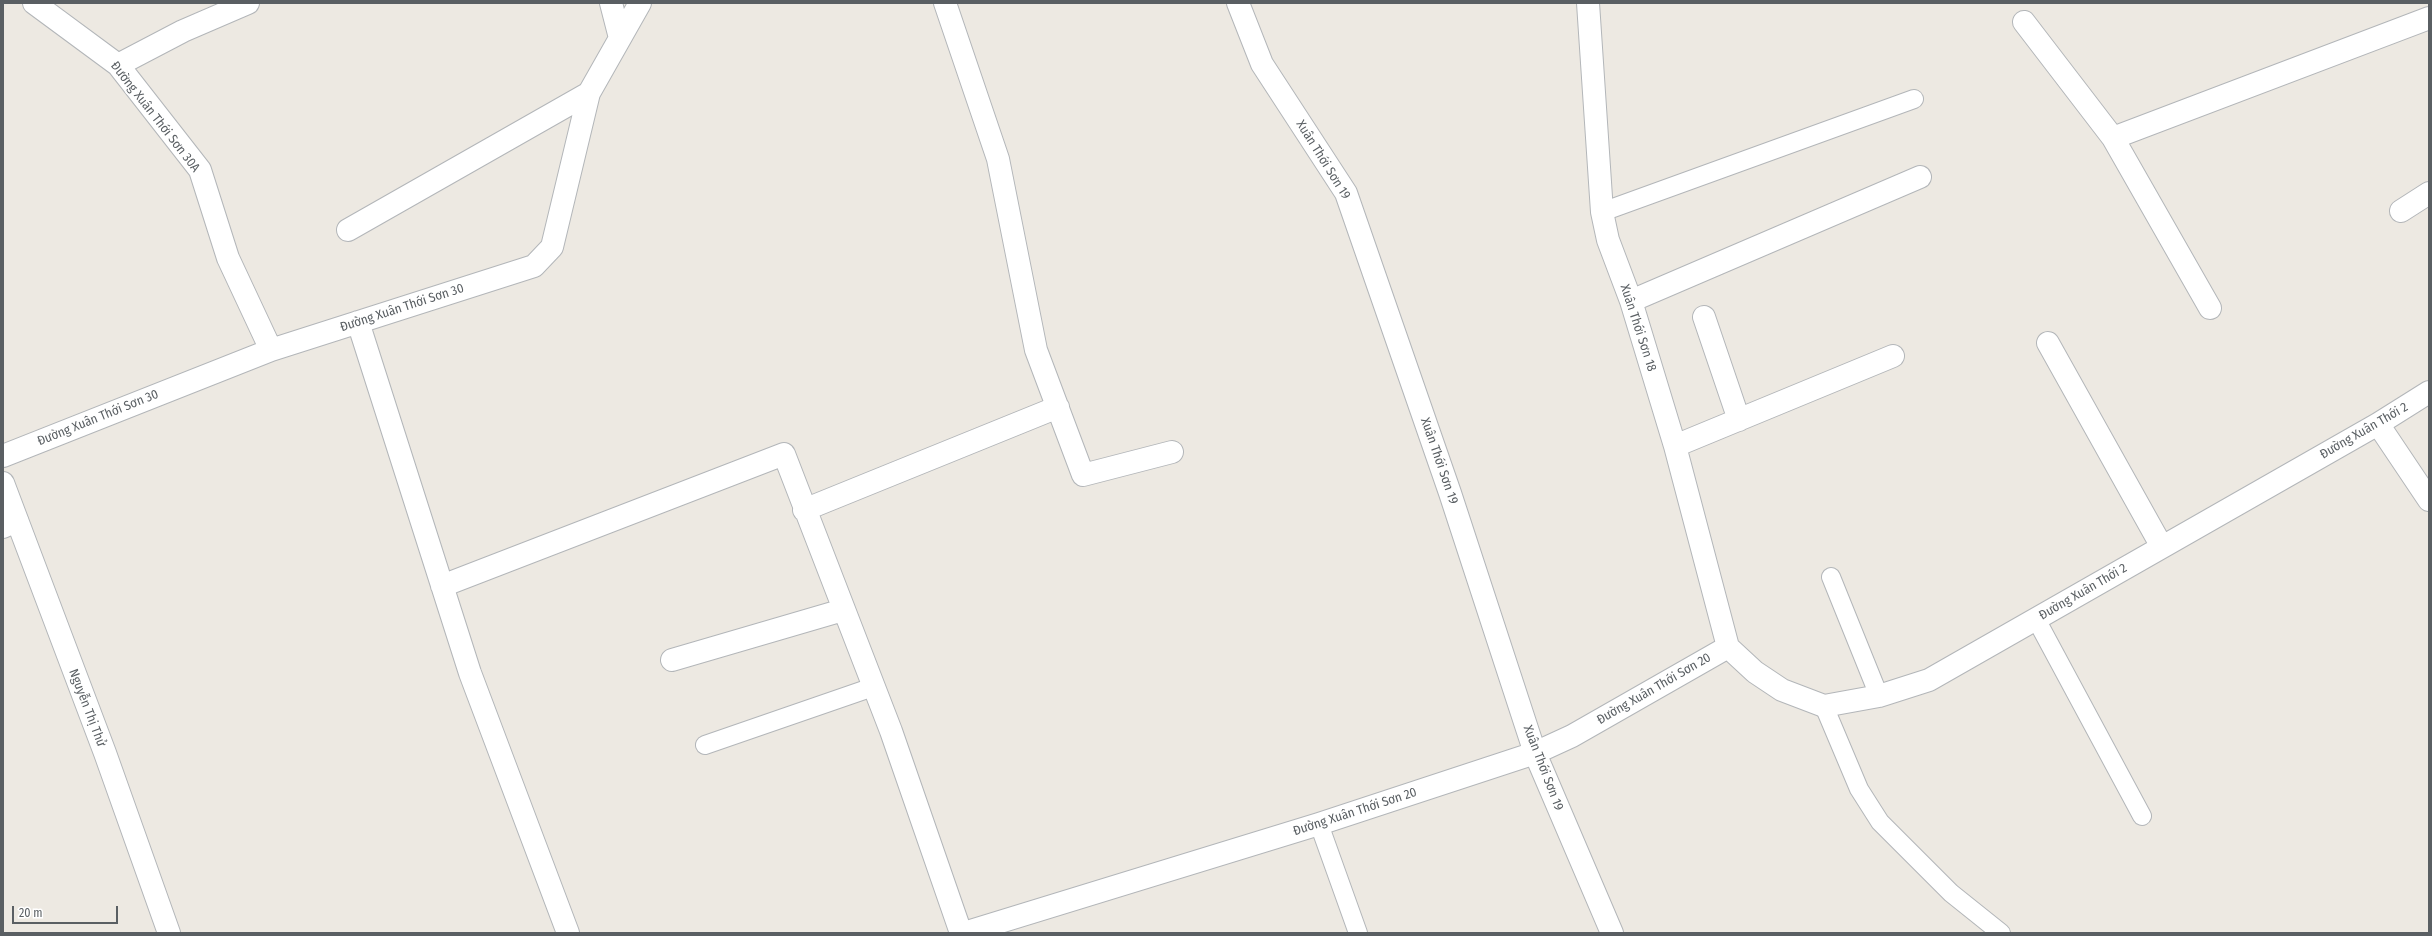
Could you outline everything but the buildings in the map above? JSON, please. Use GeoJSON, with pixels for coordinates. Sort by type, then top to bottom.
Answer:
{"type":"FeatureCollection","features":[{"type":"Feature","properties":{"kind":"street","name":"Đường Xuân Thới Sơn 30A"},"geometry":{"type":"LineString","coordinates":[[34,3],[118,65],[200,170],[228,258],[271,350]]}},
{"type":"Feature","properties":{"kind":"street"},"geometry":{"type":"LineString","coordinates":[[118,65],[182,31],[248,3]]}},
{"type":"Feature","properties":{"kind":"street"},"geometry":{"type":"LineString","coordinates":[[611,3],[620,38]]}},
{"type":"Feature","properties":{"kind":"street","name":"Đường Xuân Thới Sơn 30"},"geometry":{"type":"LineString","coordinates":[[3,456],[271,350],[534,266],[552,246],[589,93],[640,3]]}},
{"type":"Feature","properties":{"kind":"street"},"geometry":{"type":"LineString","coordinates":[[945,3],[998,159],[1036,350],[1083,475],[1172,452]]}},
{"type":"Feature","properties":{"kind":"street","name":"Xuân Thới Sơn 19"},"geometry":{"type":"LineString","coordinates":[[1238,3],[1262,64],[1346,193],[1450,493],[1535,753],[1612,933]]}},
{"type":"Feature","properties":{"kind":"street","name":"Xuân Thới Sơn 18"},"geometry":{"type":"LineString","coordinates":[[1588,3],[1602,212],[1608,240],[1631,301],[1675,446],[1728,647]]}},
{"type":"Feature","properties":{"kind":"street"},"geometry":{"type":"LineString","coordinates":[[2113,138],[2429,18]]}},
{"type":"Feature","properties":{"kind":"street"},"geometry":{"type":"LineString","coordinates":[[2024,22],[2113,138],[2210,308]]}},
{"type":"Feature","properties":{"kind":"street"},"geometry":{"type":"LineString","coordinates":[[348,230],[589,93]]}},
{"type":"Feature","properties":{"kind":"street"},"geometry":{"type":"LineString","coordinates":[[1631,301],[1920,177]]}},
{"type":"Feature","properties":{"kind":"street"},"geometry":{"type":"LineString","coordinates":[[2401,211],[2429,193]]}},
{"type":"Feature","properties":{"kind":"street"},"geometry":{"type":"LineString","coordinates":[[1704,317],[1739,420]]}},
{"type":"Feature","properties":{"kind":"street"},"geometry":{"type":"LineString","coordinates":[[358,322],[470,673],[568,933]]}},
{"type":"Feature","properties":{"kind":"street"},"geometry":{"type":"LineString","coordinates":[[2048,343],[2162,547]]}},
{"type":"Feature","properties":{"kind":"street"},"geometry":{"type":"LineString","coordinates":[[1675,446],[1893,356]]}},
{"type":"Feature","properties":{"kind":"street","name":"Đường Xuân Thới 2"},"geometry":{"type":"LineString","coordinates":[[1824,706],[1880,696],[1929,680],[2378,424],[2429,392]]}},
{"type":"Feature","properties":{"kind":"street"},"geometry":{"type":"LineString","coordinates":[[804,510],[1058,407]]}},
{"type":"Feature","properties":{"kind":"street"},"geometry":{"type":"LineString","coordinates":[[2378,424],[2429,500]]}},
{"type":"Feature","properties":{"kind":"street"},"geometry":{"type":"LineString","coordinates":[[442,586],[784,454],[804,510],[874,687],[962,933]]}},
{"type":"Feature","properties":{"kind":"street","name":"Nguyễn Thị Thử"},"geometry":{"type":"LineString","coordinates":[[3,483],[10,524],[105,753],[169,933]]}},
{"type":"Feature","properties":{"kind":"street"},"geometry":{"type":"LineString","coordinates":[[672,660],[843,610]]}},
{"type":"Feature","properties":{"kind":"street"},"geometry":{"type":"LineString","coordinates":[[1728,647],[1755,672],[1782,690],[1824,706]]}},
{"type":"Feature","properties":{"kind":"street","name":"Đường Xuân Thới Sơn 20"},"geometry":{"type":"LineString","coordinates":[[962,933],[1003,927],[1535,753],[1572,736],[1728,647]]}},
{"type":"Feature","properties":{"kind":"lane"},"geometry":{"type":"LineString","coordinates":[[1602,212],[1914,99]]}},
{"type":"Feature","properties":{"kind":"lane"},"geometry":{"type":"LineString","coordinates":[[1831,577],[1880,696]]}},
{"type":"Feature","properties":{"kind":"lane"},"geometry":{"type":"LineString","coordinates":[[2036,619],[2142,816]]}},
{"type":"Feature","properties":{"kind":"lane"},"geometry":{"type":"LineString","coordinates":[[705,745],[874,687]]}},
{"type":"Feature","properties":{"kind":"lane"},"geometry":{"type":"LineString","coordinates":[[1824,706],[1860,789],[1880,822],[1951,892],[2001,933]]}},
{"type":"Feature","properties":{"kind":"lane"},"geometry":{"type":"LineString","coordinates":[[1319,824],[1358,933]]}}]}
